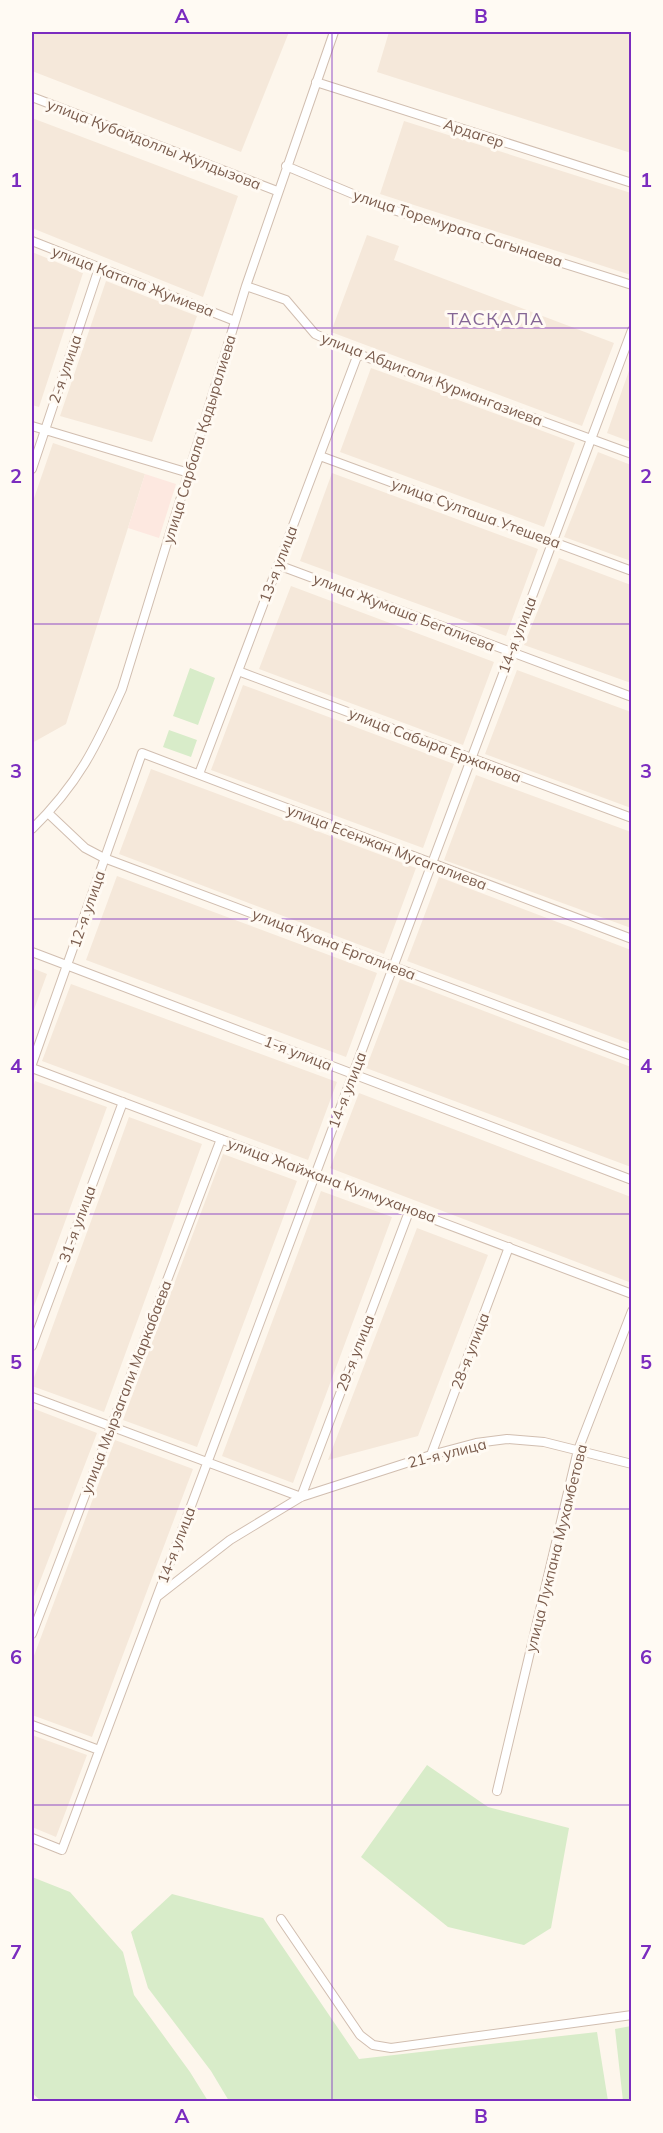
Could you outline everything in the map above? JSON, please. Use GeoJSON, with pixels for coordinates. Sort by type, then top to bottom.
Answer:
{"type":"FeatureCollection","features":[{"type":"Feature","properties":{"kind":"street","name":"улица Сарбала Қадыралиева"},"geometry":{"type":"LineString","coordinates":[[32,829],[78,778],[95,750],[122,689],[246,286],[277,191],[334,32]]}},
{"type":"Feature","properties":{"kind":"street","name":"Ардагер"},"geometry":{"type":"LineString","coordinates":[[316,82],[632,183]]}},
{"type":"Feature","properties":{"kind":"street","name":"улица Кубайдоллы Жулдызова"},"geometry":{"type":"LineString","coordinates":[[32,97],[277,191]]}},
{"type":"Feature","properties":{"kind":"street","name":"улица Торемурата Сагынаева"},"geometry":{"type":"LineString","coordinates":[[286,166],[384,207],[632,285]]}},
{"type":"Feature","properties":{"kind":"street","name":"улица Катапа Жумиева"},"geometry":{"type":"LineString","coordinates":[[32,241],[235,321]]}},
{"type":"Feature","properties":{"kind":"street","name":"2-я улица"},"geometry":{"type":"LineString","coordinates":[[32,469],[99,268]]}},
{"type":"Feature","properties":{"kind":"street","name":"улица Абдигали Курмангазиева"},"geometry":{"type":"LineString","coordinates":[[246,286],[285,300],[315,334],[358,354],[632,454]]}},
{"type":"Feature","properties":{"kind":"street","name":"14-я улица"},"geometry":{"type":"LineString","coordinates":[[32,1838],[62,1850],[632,330]]}},
{"type":"Feature","properties":{"kind":"street","name":"13-я улица"},"geometry":{"type":"LineString","coordinates":[[199,774],[358,354]]}},
{"type":"Feature","properties":{"kind":"street"},"geometry":{"type":"LineString","coordinates":[[32,426],[189,473]]}},
{"type":"Feature","properties":{"kind":"street","name":"улица Султаша Утешева"},"geometry":{"type":"LineString","coordinates":[[320,456],[632,571]]}},
{"type":"Feature","properties":{"kind":"street","name":"улица Жумаша Бегалиева"},"geometry":{"type":"LineString","coordinates":[[278,565],[632,696]]}},
{"type":"Feature","properties":{"kind":"street","name":"улица Сабыра Ержанова"},"geometry":{"type":"LineString","coordinates":[[238,671],[632,818]]}},
{"type":"Feature","properties":{"kind":"street","name":"улица Есенжан Мусагалиева"},"geometry":{"type":"LineString","coordinates":[[142,753],[431,865],[632,939]]}},
{"type":"Feature","properties":{"kind":"street","name":"12-я улица"},"geometry":{"type":"LineString","coordinates":[[32,1066],[142,753]]}},
{"type":"Feature","properties":{"kind":"street","name":"улица Куана Ергалиева"},"geometry":{"type":"LineString","coordinates":[[48,813],[85,848],[104,858],[632,1056]]}},
{"type":"Feature","properties":{"kind":"street","name":"1-я улица"},"geometry":{"type":"LineString","coordinates":[[32,952],[632,1180]]}},
{"type":"Feature","properties":{"kind":"street","name":"улица Жайжана Кулмуханова"},"geometry":{"type":"LineString","coordinates":[[32,1066],[632,1294]]}},
{"type":"Feature","properties":{"kind":"street","name":"31-я улица"},"geometry":{"type":"LineString","coordinates":[[32,1346],[123,1102]]}},
{"type":"Feature","properties":{"kind":"street","name":"улица Мырзагали Маркабаева"},"geometry":{"type":"LineString","coordinates":[[32,1634],[221,1139]]}},
{"type":"Feature","properties":{"kind":"street","name":"29-я улица"},"geometry":{"type":"LineString","coordinates":[[301,1497],[410,1209]]}},
{"type":"Feature","properties":{"kind":"street","name":"28-я улица"},"geometry":{"type":"LineString","coordinates":[[431,1455],[509,1246]]}},
{"type":"Feature","properties":{"kind":"street","name":"улица Лукпана Мухамбетова"},"geometry":{"type":"LineString","coordinates":[[498,1791],[578,1450],[632,1311]]}},
{"type":"Feature","properties":{"kind":"street"},"geometry":{"type":"LineString","coordinates":[[32,1397],[301,1497]]}},
{"type":"Feature","properties":{"kind":"street","name":"21-я улица"},"geometry":{"type":"LineString","coordinates":[[157,1597],[230,1540],[301,1497],[431,1455],[476,1443],[507,1439],[544,1442],[632,1464]]}},
{"type":"Feature","properties":{"kind":"street"},"geometry":{"type":"LineString","coordinates":[[32,1725],[99,1750]]}},
{"type":"Feature","properties":{"kind":"street"},"geometry":{"type":"LineString","coordinates":[[281,1918],[360,2035],[373,2045],[391,2048],[632,2015]]}},
{"type":"Feature","properties":{"kind":"shaded area"},"geometry":{"type":"Polygon","coordinates":[[[32,32],[289,32],[241,152],[32,71],[32,32]]]}},
{"type":"Feature","properties":{"kind":"shaded area"},"geometry":{"type":"Polygon","coordinates":[[[389,32],[631,32],[631,153],[377,72],[389,32]]]}},
{"type":"Feature","properties":{"kind":"shaded area"},"geometry":{"type":"Polygon","coordinates":[[[32,118],[238,196],[203,297],[32,228],[32,118]]]}},
{"type":"Feature","properties":{"kind":"shaded area"},"geometry":{"type":"Polygon","coordinates":[[[404,121],[631,193],[631,275],[380,194],[404,121]]]}},
{"type":"Feature","properties":{"kind":"shaded area"},"geometry":{"type":"Polygon","coordinates":[[[367,235],[399,246],[394,260],[614,343],[582,426],[331,332],[367,235]]]}},
{"type":"Feature","properties":{"kind":"shaded area"},"geometry":{"type":"Polygon","coordinates":[[[32,252],[83,273],[39,407],[32,405],[32,252]]]}},
{"type":"Feature","properties":{"kind":"shaded area"},"geometry":{"type":"Polygon","coordinates":[[[106,281],[197,316],[152,442],[60,416],[106,281]]]}},
{"type":"Feature","properties":{"kind":"shaded area"},"geometry":{"type":"Polygon","coordinates":[[[631,365],[631,442],[607,433],[631,365]]]}},
{"type":"Feature","properties":{"kind":"shaded area"},"geometry":{"type":"Polygon","coordinates":[[[371,368],[575,443],[544,527],[340,452],[371,368]]]}},
{"type":"Feature","properties":{"kind":"shaded area"},"geometry":{"type":"Polygon","coordinates":[[[53,443],[145,474],[66,724],[32,743],[32,504],[53,443]]]}},
{"type":"Feature","properties":{"kind":"shaded area"},"geometry":{"type":"Polygon","coordinates":[[[598,452],[631,465],[631,561],[564,537],[598,452]]]}},
{"type":"Feature","properties":{"kind":"shaded area"},"geometry":{"type":"Polygon","coordinates":[[[332,473],[538,549],[506,636],[300,561],[332,473]]]}},
{"type":"Feature","properties":{"kind":"shaded area"},"geometry":{"type":"Polygon","coordinates":[[[145,474],[176,484],[159,538],[128,528],[145,474]]]}},
{"type":"Feature","properties":{"kind":"shaded area"},"geometry":{"type":"Polygon","coordinates":[[[559,558],[631,585],[631,683],[524,645],[559,558]]]}},
{"type":"Feature","properties":{"kind":"shaded area"},"geometry":{"type":"Polygon","coordinates":[[[291,586],[494,662],[463,745],[259,669],[291,586]]]}},
{"type":"Feature","properties":{"kind":"shaded area"},"geometry":{"type":"Polygon","coordinates":[[[517,670],[631,712],[631,808],[485,754],[517,670]]]}},
{"type":"Feature","properties":{"kind":"shaded area"},"geometry":{"type":"Polygon","coordinates":[[[243,685],[454,764],[423,848],[211,770],[243,685]]]}},
{"type":"Feature","properties":{"kind":"shaded area"},"geometry":{"type":"Polygon","coordinates":[[[151,769],[416,868],[384,954],[119,854],[151,769]]]}},
{"type":"Feature","properties":{"kind":"shaded area"},"geometry":{"type":"Polygon","coordinates":[[[476,775],[631,832],[631,928],[444,860],[476,775]]]}},
{"type":"Feature","properties":{"kind":"shaded area"},"geometry":{"type":"Polygon","coordinates":[[[117,876],[377,973],[346,1057],[86,960],[117,876]]]}},
{"type":"Feature","properties":{"kind":"shaded area"},"geometry":{"type":"Polygon","coordinates":[[[439,877],[631,950],[631,1044],[407,961],[439,877]]]}},
{"type":"Feature","properties":{"kind":"shaded area"},"geometry":{"type":"Polygon","coordinates":[[[32,968],[47,974],[32,1015],[32,968]]]}},
{"type":"Feature","properties":{"kind":"shaded area"},"geometry":{"type":"Polygon","coordinates":[[[400,979],[631,1067],[631,1167],[366,1068],[400,979]]]}},
{"type":"Feature","properties":{"kind":"shaded area"},"geometry":{"type":"Polygon","coordinates":[[[71,984],[337,1082],[308,1160],[42,1061],[71,984]]]}},
{"type":"Feature","properties":{"kind":"shaded area"},"geometry":{"type":"Polygon","coordinates":[[[35,1081],[107,1107],[32,1312],[32,1092],[35,1081]]]}},
{"type":"Feature","properties":{"kind":"shaded area"},"geometry":{"type":"Polygon","coordinates":[[[359,1093],[631,1197],[632,1275],[629,1282],[330,1168],[359,1093]]]}},
{"type":"Feature","properties":{"kind":"shaded area"},"geometry":{"type":"Polygon","coordinates":[[[129,1117],[202,1144],[104,1412],[32,1386],[32,1383],[129,1117]]]}},
{"type":"Feature","properties":{"kind":"shaded area"},"geometry":{"type":"Polygon","coordinates":[[[223,1154],[297,1181],[197,1447],[123,1420],[223,1154]]]}},
{"type":"Feature","properties":{"kind":"shaded area"},"geometry":{"type":"Polygon","coordinates":[[[321,1191],[392,1217],[293,1483],[222,1456],[321,1191]]]}},
{"type":"Feature","properties":{"kind":"shaded area"},"geometry":{"type":"Polygon","coordinates":[[[417,1228],[488,1255],[418,1436],[328,1460],[417,1228]]]}},
{"type":"Feature","properties":{"kind":"shaded area"},"geometry":{"type":"Polygon","coordinates":[[[32,1408],[97,1433],[32,1602],[32,1408]]]}},
{"type":"Feature","properties":{"kind":"shaded area"},"geometry":{"type":"Polygon","coordinates":[[[115,1440],[193,1469],[92,1737],[32,1715],[32,1661],[115,1440]]]}},
{"type":"Feature","properties":{"kind":"shaded area"},"geometry":{"type":"Polygon","coordinates":[[[32,1735],[87,1755],[56,1837],[32,1827],[32,1735]]]}},
{"type":"Feature","properties":{"kind":"green space"},"geometry":{"type":"Polygon","coordinates":[[[190,668],[215,678],[198,725],[173,716],[190,668]]]}},
{"type":"Feature","properties":{"kind":"green space"},"geometry":{"type":"Polygon","coordinates":[[[169,730],[197,740],[191,757],[163,747],[169,730]]]}},
{"type":"Feature","properties":{"kind":"green space"},"geometry":{"type":"Polygon","coordinates":[[[427,1765],[488,1807],[569,1828],[551,1928],[524,1945],[448,1927],[361,1857],[427,1765]]]}},
{"type":"Feature","properties":{"kind":"green space"},"geometry":{"type":"Polygon","coordinates":[[[32,1877],[70,1892],[123,1952],[134,1995],[190,2072],[208,2101],[41,2101],[32,2093],[32,1877]]]}},
{"type":"Feature","properties":{"kind":"green space"},"geometry":{"type":"Polygon","coordinates":[[[172,1894],[263,1918],[359,2059],[597,2032],[608,2101],[229,2101],[211,2071],[148,1988],[131,1932],[172,1894]]]}},
{"type":"Feature","properties":{"kind":"green space"},"geometry":{"type":"Polygon","coordinates":[[[631,2026],[631,2101],[623,2101],[615,2029],[631,2026]]]}},
{"type":"Feature","properties":{"kind":"district","name":"ТАСҚАЛА"},"geometry":{"type":"Point","coordinates":[496,318]}}]}
